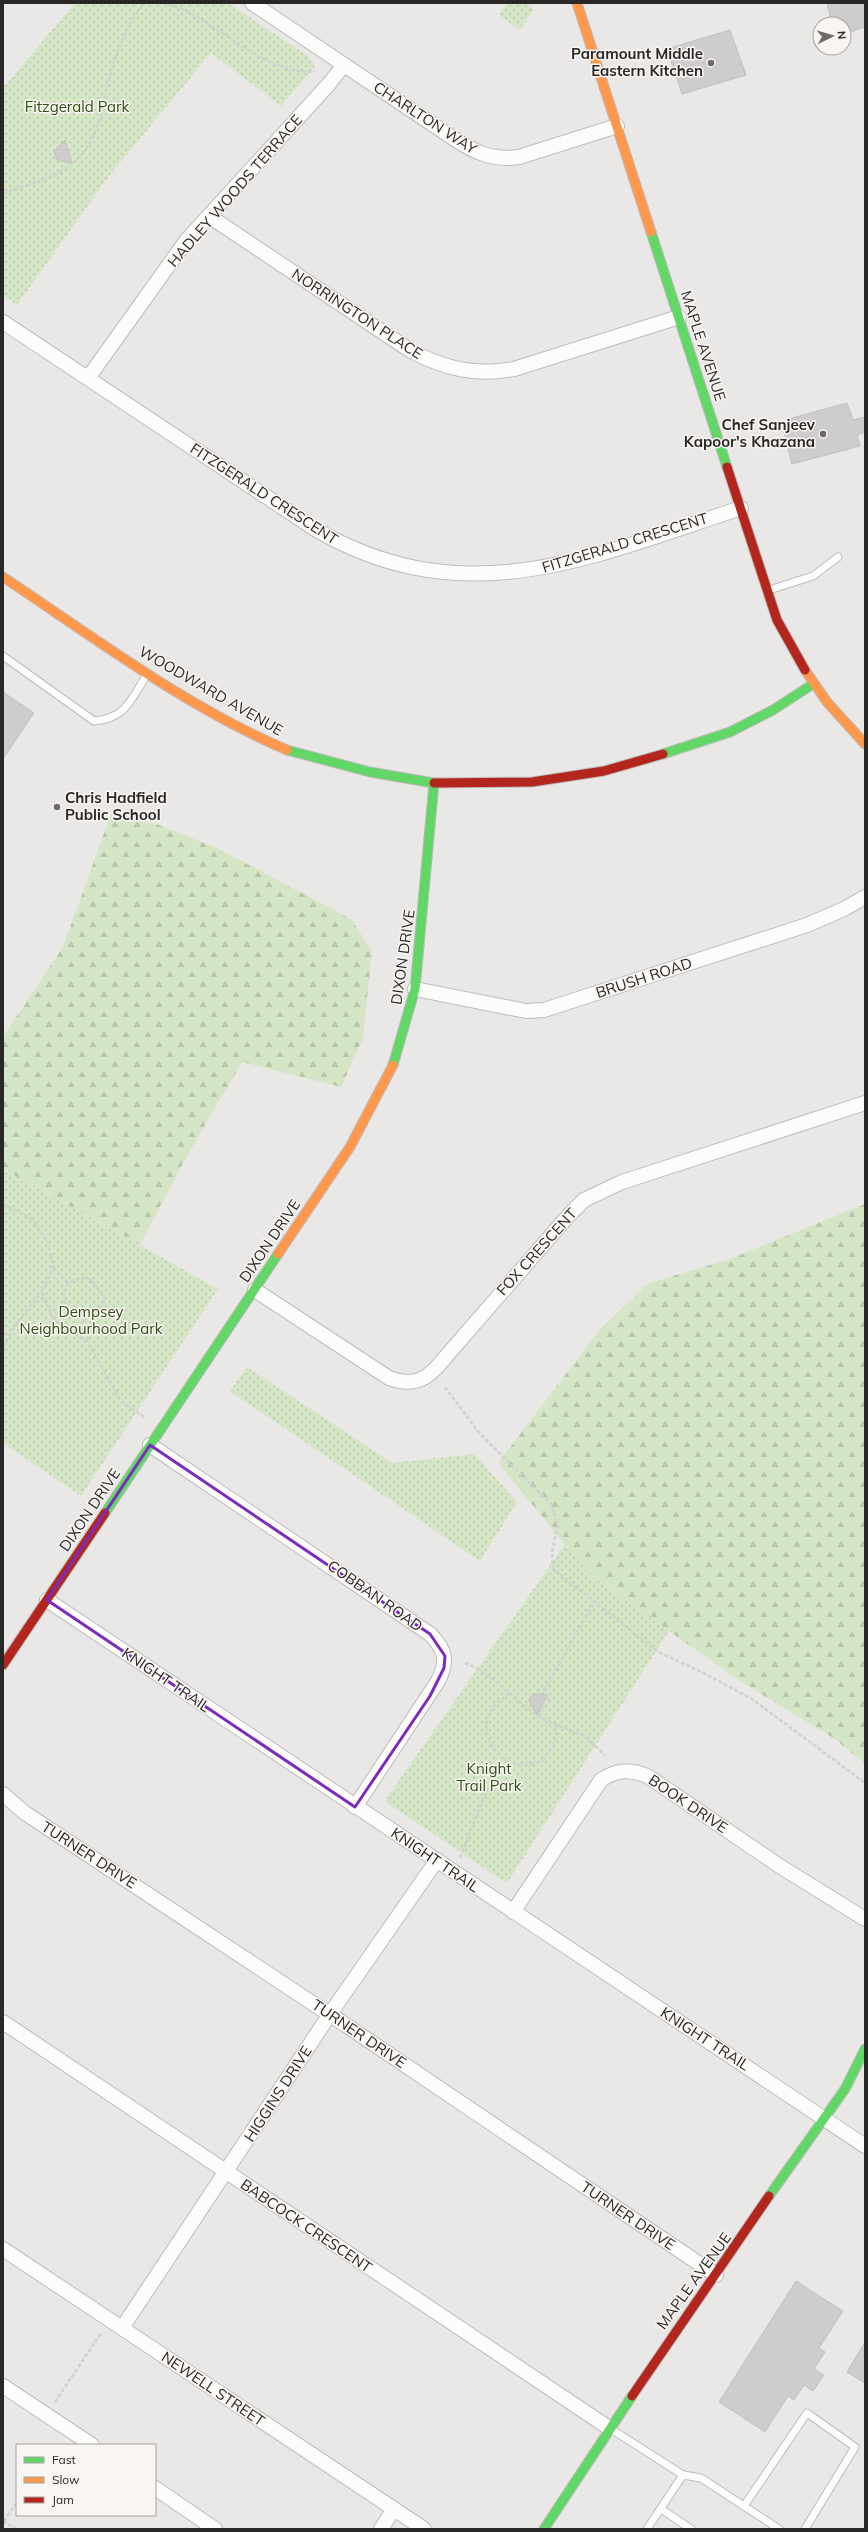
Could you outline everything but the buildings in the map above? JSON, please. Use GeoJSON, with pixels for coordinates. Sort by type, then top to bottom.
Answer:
{"type":"FeatureCollection","features":[{"type":"Feature","properties":{"kind":"street","name":"CHARLTON WAY"},"geometry":{"type":"LineString","coordinates":[[252,3],[471,150],[502,160],[518,157],[617,126]]}},
{"type":"Feature","properties":{"kind":"street","name":"MAPLE AVENUE"},"geometry":{"type":"LineString","coordinates":[[577,3],[741,508],[766,590],[786,639],[813,684],[836,715],[865,744]]}},
{"type":"Feature","properties":{"kind":"street","name":"HADLEY WOODS TERRACE"},"geometry":{"type":"LineString","coordinates":[[88,378],[186,241],[328,85],[344,65]]}},
{"type":"Feature","properties":{"kind":"street","name":"NORRINGTON PLACE"},"geometry":{"type":"LineString","coordinates":[[209,216],[411,351],[445,367],[462,371],[495,372],[514,369],[679,317]]}},
{"type":"Feature","properties":{"kind":"street","name":"FITZGERALD CRESCENT"},"geometry":{"type":"LineString","coordinates":[[3,322],[333,540],[380,558],[433,571],[480,574],[552,567],[741,508]]}},
{"type":"Feature","properties":{"kind":"street","name":"WOODWARD AVENUE"},"geometry":{"type":"LineString","coordinates":[[3,577],[148,673],[254,736],[294,753],[370,772],[434,783],[532,782],[622,766],[730,732],[772,710],[813,684]]}},
{"type":"Feature","properties":{"kind":"street","name":"DIXON DRIVE"},"geometry":{"type":"LineString","coordinates":[[3,1665],[254,1290],[369,1114],[394,1060],[415,989],[434,783]]}},
{"type":"Feature","properties":{"kind":"street","name":"BRUSH ROAD"},"geometry":{"type":"LineString","coordinates":[[415,989],[526,1012],[544,1010],[807,926],[844,909],[865,897]]}},
{"type":"Feature","properties":{"kind":"street","name":"FOX CRESCENT"},"geometry":{"type":"LineString","coordinates":[[254,1290],[390,1378],[410,1383],[433,1372],[550,1235],[584,1200],[622,1182],[865,1103]]}},
{"type":"Feature","properties":{"kind":"street","name":"COBBAN ROAD"},"geometry":{"type":"LineString","coordinates":[[150,1445],[430,1634],[440,1644],[445,1656],[444,1668],[438,1681],[355,1807]]}},
{"type":"Feature","properties":{"kind":"street","name":"KNIGHT TRAIL"},"geometry":{"type":"LineString","coordinates":[[47,1600],[865,2146]]}},
{"type":"Feature","properties":{"kind":"street","name":"BOOK DRIVE"},"geometry":{"type":"LineString","coordinates":[[513,1912],[601,1780],[620,1770],[635,1771],[649,1777],[781,1868],[865,1919]]}},
{"type":"Feature","properties":{"kind":"street","name":"TURNER DRIVE"},"geometry":{"type":"LineString","coordinates":[[3,1794],[25,1813],[330,2014],[716,2275]]}},
{"type":"Feature","properties":{"kind":"street","name":"HIGGINS DRIVE"},"geometry":{"type":"LineString","coordinates":[[122,2328],[330,2014],[437,1860]]}},
{"type":"Feature","properties":{"kind":"street","name":"BABCOCK CRESCENT"},"geometry":{"type":"LineString","coordinates":[[3,2022],[226,2173],[609,2428]]}},
{"type":"Feature","properties":{"kind":"street","name":"MAPLE AVENUE"},"geometry":{"type":"LineString","coordinates":[[544,2529],[609,2428],[675,2330],[716,2275],[845,2089],[865,2049]]}},
{"type":"Feature","properties":{"kind":"street","name":"NEWELL STREET"},"geometry":{"type":"LineString","coordinates":[[3,2249],[424,2529]]}},
{"type":"Feature","properties":{"kind":"street"},"geometry":{"type":"LineString","coordinates":[[3,2386],[90,2444]]}},
{"type":"Feature","properties":{"kind":"street"},"geometry":{"type":"LineString","coordinates":[[156,2489],[215,2529]]}},
{"type":"Feature","properties":{"kind":"street"},"geometry":{"type":"LineString","coordinates":[[381,2529],[394,2509]]}},
{"type":"Feature","properties":{"kind":"lane"},"geometry":{"type":"LineString","coordinates":[[766,590],[814,576],[838,557]]}},
{"type":"Feature","properties":{"kind":"lane"},"geometry":{"type":"LineString","coordinates":[[3,656],[94,721],[110,719],[123,711],[148,673]]}},
{"type":"Feature","properties":{"kind":"lane"},"geometry":{"type":"LineString","coordinates":[[744,2506],[807,2413],[855,2447],[804,2529]]}},
{"type":"Feature","properties":{"kind":"lane"},"geometry":{"type":"LineString","coordinates":[[609,2428],[683,2475],[701,2478],[779,2529]]}},
{"type":"Feature","properties":{"kind":"lane"},"geometry":{"type":"LineString","coordinates":[[647,2529],[683,2475]]}},
{"type":"Feature","properties":{"kind":"lane"},"geometry":{"type":"LineString","coordinates":[[660,2509],[691,2529]]}},
{"type":"Feature","properties":{"kind":"path"},"geometry":{"type":"LineString","coordinates":[[3,194],[65,169],[90,144],[100,124],[111,74],[133,15],[145,3]]}},
{"type":"Feature","properties":{"kind":"path"},"geometry":{"type":"LineString","coordinates":[[163,3],[173,4],[262,58],[305,72],[315,71]]}},
{"type":"Feature","properties":{"kind":"path"},"geometry":{"type":"LineString","coordinates":[[3,1204],[32,1219],[49,1245],[53,1267],[68,1283]]}},
{"type":"Feature","properties":{"kind":"path"},"geometry":{"type":"LineString","coordinates":[[3,1347],[17,1322],[42,1292],[53,1267]]}},
{"type":"Feature","properties":{"kind":"path"},"geometry":{"type":"LineString","coordinates":[[81,1278],[90,1279],[104,1295],[104,1305],[84,1316],[73,1314],[64,1303],[63,1294],[68,1283],[81,1278]]}},
{"type":"Feature","properties":{"kind":"path"},"geometry":{"type":"LineString","coordinates":[[42,1292],[54,1320],[88,1343]]}},
{"type":"Feature","properties":{"kind":"path"},"geometry":{"type":"LineString","coordinates":[[17,1322],[32,1328],[44,1329],[54,1320],[64,1303]]}},
{"type":"Feature","properties":{"kind":"path"},"geometry":{"type":"LineString","coordinates":[[84,1316],[88,1343],[121,1401],[148,1419]]}},
{"type":"Feature","properties":{"kind":"path"},"geometry":{"type":"LineString","coordinates":[[445,1387],[480,1434],[550,1503],[558,1523],[552,1552],[553,1569],[594,1603],[658,1652],[702,1672],[752,1699],[865,1783]]}},
{"type":"Feature","properties":{"kind":"path"},"geometry":{"type":"LineString","coordinates":[[538,1717],[549,1699],[544,1690],[594,1603]]}},
{"type":"Feature","properties":{"kind":"path"},"geometry":{"type":"LineString","coordinates":[[465,1663],[477,1668],[538,1717],[555,1722],[585,1736],[605,1755]]}},
{"type":"Feature","properties":{"kind":"path"},"geometry":{"type":"LineString","coordinates":[[510,1694],[494,1705],[486,1727],[491,1746],[502,1759],[517,1764],[541,1762],[554,1748],[557,1733],[555,1722]]}},
{"type":"Feature","properties":{"kind":"path"},"geometry":{"type":"LineString","coordinates":[[459,1859],[483,1799],[502,1759]]}},
{"type":"Feature","properties":{"kind":"path"},"geometry":{"type":"LineString","coordinates":[[53,2405],[102,2333]]}},
{"type":"Feature","properties":{"kind":"path"},"geometry":{"type":"LineString","coordinates":[[16,2503],[3,2521],[16,2529]]}},
{"type":"Feature","properties":{"kind":"highlighted area"},"geometry":{"type":"Polygon","coordinates":[[[150,1445],[430,1634],[445,1656],[444,1668],[430,1696],[355,1807],[47,1600],[150,1445]]]}},
{"type":"Feature","properties":{"kind":"green space","name":"Fitzgerald Park"},"geometry":{"type":"Polygon","coordinates":[[[75,3],[228,3],[308,56],[315,67],[281,106],[211,53],[109,176],[17,305],[3,295],[3,88],[75,3]]]}},
{"type":"Feature","properties":{"kind":"green space"},"geometry":{"type":"Polygon","coordinates":[[[507,3],[526,3],[534,9],[520,30],[499,15],[507,3]]]}},
{"type":"Feature","properties":{"kind":"green space"},"geometry":{"type":"Polygon","coordinates":[[[111,814],[159,825],[219,849],[351,919],[372,951],[363,1038],[341,1087],[242,1062],[182,1165],[140,1245],[3,1169],[3,1037],[63,947],[111,814]]]}},
{"type":"Feature","properties":{"kind":"green space","name":"Dempsey Neighbourhood Park"},"geometry":{"type":"Polygon","coordinates":[[[3,1169],[218,1289],[81,1496],[3,1443],[3,1169]]]}},
{"type":"Feature","properties":{"kind":"green space"},"geometry":{"type":"Polygon","coordinates":[[[865,1204],[865,1764],[835,1739],[740,1681],[592,1577],[498,1463],[601,1328],[649,1283],[727,1260],[865,1204]]]}},
{"type":"Feature","properties":{"kind":"green space"},"geometry":{"type":"Polygon","coordinates":[[[247,1367],[392,1463],[474,1454],[517,1502],[480,1561],[230,1391],[247,1367]]]}},
{"type":"Feature","properties":{"kind":"green space","name":"Knight Trail Park"},"geometry":{"type":"Polygon","coordinates":[[[565,1544],[592,1577],[669,1631],[509,1880],[505,1882],[386,1802],[386,1799],[565,1544]]]}},
{"type":"Feature","properties":{"kind":"traffic: fast"},"geometry":{"type":"LineString","coordinates":[[651,232],[727,467]]}},
{"type":"Feature","properties":{"kind":"traffic: fast"},"geometry":{"type":"LineString","coordinates":[[663,754],[730,732],[773,710],[813,684]]}},
{"type":"Feature","properties":{"kind":"traffic: fast"},"geometry":{"type":"LineString","coordinates":[[287,750],[370,772],[434,783]]}},
{"type":"Feature","properties":{"kind":"traffic: fast"},"geometry":{"type":"LineString","coordinates":[[393,1065],[415,989],[434,783]]}},
{"type":"Feature","properties":{"kind":"traffic: fast"},"geometry":{"type":"LineString","coordinates":[[105,1513],[278,1254]]}},
{"type":"Feature","properties":{"kind":"traffic: fast"},"geometry":{"type":"LineString","coordinates":[[769,2196],[845,2089],[865,2049]]}},
{"type":"Feature","properties":{"kind":"traffic: fast"},"geometry":{"type":"LineString","coordinates":[[544,2529],[632,2396]]}},
{"type":"Feature","properties":{"kind":"traffic: slow"},"geometry":{"type":"LineString","coordinates":[[577,3],[651,232]]}},
{"type":"Feature","properties":{"kind":"traffic: slow"},"geometry":{"type":"LineString","coordinates":[[3,577],[177,692],[250,733],[287,750]]}},
{"type":"Feature","properties":{"kind":"traffic: slow"},"geometry":{"type":"LineString","coordinates":[[805,670],[827,702],[865,744]]}},
{"type":"Feature","properties":{"kind":"traffic: slow"},"geometry":{"type":"LineString","coordinates":[[278,1254],[350,1147],[393,1065]]}},
{"type":"Feature","properties":{"kind":"traffic: jam"},"geometry":{"type":"LineString","coordinates":[[727,467],[777,620],[805,670]]}},
{"type":"Feature","properties":{"kind":"traffic: jam"},"geometry":{"type":"LineString","coordinates":[[434,783],[532,782],[604,771],[663,754]]}},
{"type":"Feature","properties":{"kind":"traffic: jam"},"geometry":{"type":"LineString","coordinates":[[3,1665],[105,1513]]}},
{"type":"Feature","properties":{"kind":"traffic: jam"},"geometry":{"type":"LineString","coordinates":[[632,2396],[769,2196]]}},
{"type":"Feature","properties":{"kind":"place","name":"Paramount Middle Eastern Kitchen"},"geometry":{"type":"Point","coordinates":[711,63]}},
{"type":"Feature","properties":{"kind":"place","name":"Chef Sanjeev Kapoor's Khazana"},"geometry":{"type":"Point","coordinates":[823,434]}},
{"type":"Feature","properties":{"kind":"place","name":"Chris Hadfield Public School"},"geometry":{"type":"Point","coordinates":[57,807]}}]}
